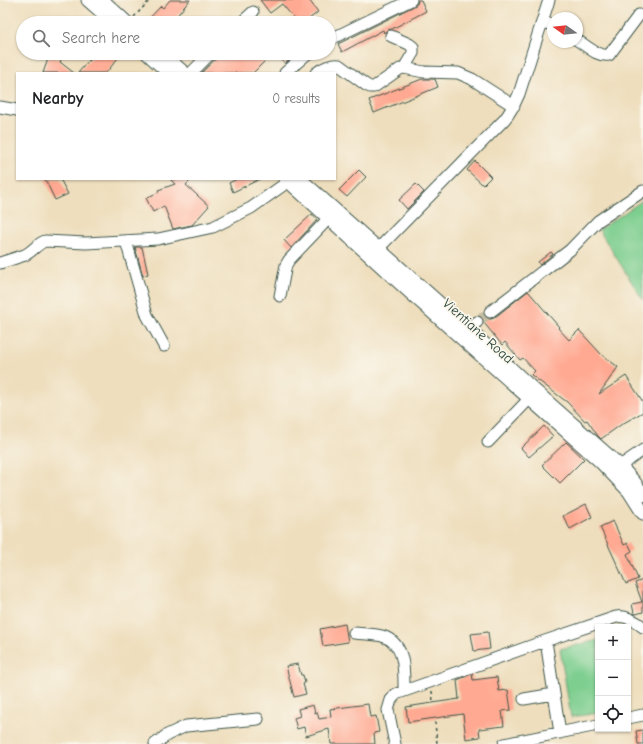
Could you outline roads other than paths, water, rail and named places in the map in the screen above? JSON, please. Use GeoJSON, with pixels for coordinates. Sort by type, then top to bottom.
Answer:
{"type":"FeatureCollection","features":[{"type":"Feature","properties":{"kind":"main road"},"geometry":{"type":"LineString","coordinates":[[88,0],[106,16]]}},
{"type":"Feature","properties":{"kind":"main road"},"geometry":{"type":"LineString","coordinates":[[102,0],[124,16]]}},
{"type":"Feature","properties":{"kind":"main road"},"geometry":{"type":"LineString","coordinates":[[155,60],[168,72]]}},
{"type":"Feature","properties":{"kind":"main road"},"geometry":{"type":"LineString","coordinates":[[169,60],[183,72]]}},
{"type":"Feature","properties":{"kind":"main road"},"geometry":{"type":"LineString","coordinates":[[292,180],[375,252],[473,325],[536,392],[620,466],[643,495]]}},
{"type":"Feature","properties":{"kind":"main road","name":"Vientiane Road"},"geometry":{"type":"LineString","coordinates":[[292,180],[329,218],[375,252],[530,398],[601,462],[629,491],[643,513]]}},
{"type":"Feature","properties":{"kind":"street"},"geometry":{"type":"LineString","coordinates":[[336,37],[411,0]]}},
{"type":"Feature","properties":{"kind":"street"},"geometry":{"type":"LineString","coordinates":[[548,12],[549,0]]}},
{"type":"Feature","properties":{"kind":"street"},"geometry":{"type":"LineString","coordinates":[[249,16],[253,12]]}},
{"type":"Feature","properties":{"kind":"street"},"geometry":{"type":"LineString","coordinates":[[583,44],[596,53],[604,56],[609,55],[639,15]]}},
{"type":"Feature","properties":{"kind":"street"},"geometry":{"type":"LineString","coordinates":[[375,252],[504,120],[514,106],[547,26]]}},
{"type":"Feature","properties":{"kind":"street"},"geometry":{"type":"LineString","coordinates":[[391,36],[413,47],[413,53],[404,68]]}},
{"type":"Feature","properties":{"kind":"street"},"geometry":{"type":"LineString","coordinates":[[192,72],[204,60]]}},
{"type":"Feature","properties":{"kind":"street"},"geometry":{"type":"LineString","coordinates":[[286,72],[300,60]]}},
{"type":"Feature","properties":{"kind":"street"},"geometry":{"type":"LineString","coordinates":[[318,72],[333,64],[339,65],[370,87],[379,85],[400,69],[404,68],[424,72],[458,73],[472,79],[514,106]]}},
{"type":"Feature","properties":{"kind":"street"},"geometry":{"type":"LineString","coordinates":[[0,107],[16,110]]}},
{"type":"Feature","properties":{"kind":"street"},"geometry":{"type":"LineString","coordinates":[[0,263],[25,255],[45,241],[86,243],[158,239],[212,227],[251,208],[292,180]]}},
{"type":"Feature","properties":{"kind":"street"},"geometry":{"type":"LineString","coordinates":[[490,312],[570,250],[598,221],[643,191]]}},
{"type":"Feature","properties":{"kind":"street"},"geometry":{"type":"LineString","coordinates":[[280,296],[286,265],[289,260],[329,218]]}},
{"type":"Feature","properties":{"kind":"street"},"geometry":{"type":"LineString","coordinates":[[126,241],[147,315],[164,346]]}},
{"type":"Feature","properties":{"kind":"street"},"geometry":{"type":"LineString","coordinates":[[488,442],[530,398]]}},
{"type":"Feature","properties":{"kind":"street"},"geometry":{"type":"LineString","coordinates":[[620,466],[643,450]]}},
{"type":"Feature","properties":{"kind":"street"},"geometry":{"type":"LineString","coordinates":[[395,744],[388,710],[391,700],[396,694],[404,690],[620,616],[625,617],[643,627]]}},
{"type":"Feature","properties":{"kind":"street"},"geometry":{"type":"LineString","coordinates":[[354,633],[382,636],[391,640],[399,648],[404,669],[404,690]]}},
{"type":"Feature","properties":{"kind":"street"},"geometry":{"type":"LineString","coordinates":[[546,641],[560,733]]}},
{"type":"Feature","properties":{"kind":"street"},"geometry":{"type":"LineString","coordinates":[[524,700],[554,694]]}},
{"type":"Feature","properties":{"kind":"street"},"geometry":{"type":"LineString","coordinates":[[631,717],[643,715]]}},
{"type":"Feature","properties":{"kind":"street"},"geometry":{"type":"LineString","coordinates":[[158,743],[167,735],[186,726],[258,719]]}},
{"type":"Feature","properties":{"kind":"street"},"geometry":{"type":"LineString","coordinates":[[504,744],[595,726]]}},
{"type":"Feature","properties":{"kind":"tunnel"},"geometry":{"type":"LineString","coordinates":[[477,322],[490,312]]}}]}
